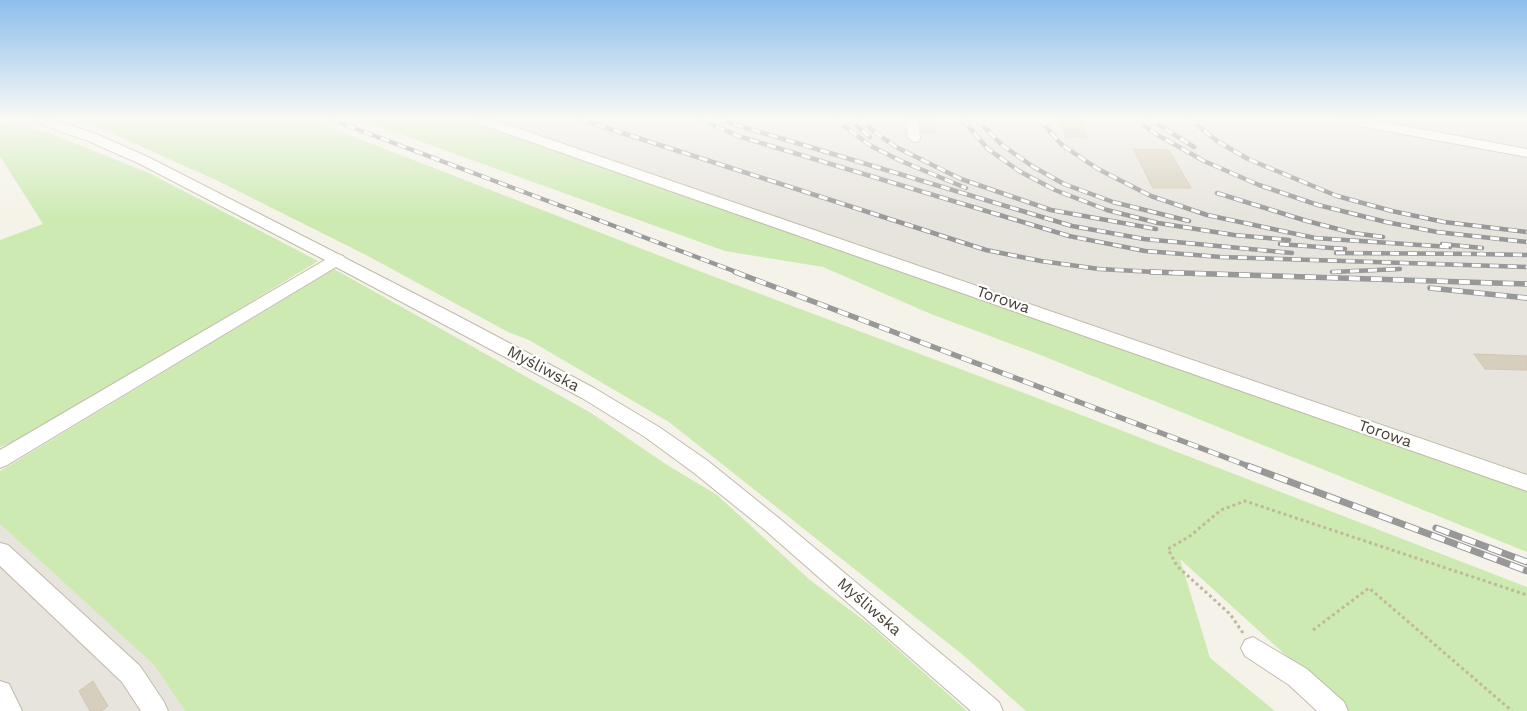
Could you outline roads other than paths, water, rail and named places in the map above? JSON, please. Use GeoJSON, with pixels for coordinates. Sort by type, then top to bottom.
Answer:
{"type":"FeatureCollection","features":[{"type":"Feature","properties":{"kind":"street","name":"Myśliwska"},"geometry":{"type":"LineString","coordinates":[[124,152],[338,259],[588,393],[652,432],[701,467],[773,525],[990,711]]}},
{"type":"Feature","properties":{"kind":"street","name":"Torowa"},"geometry":{"type":"LineString","coordinates":[[571,152],[1527,483]]}},
{"type":"Feature","properties":{"kind":"street"},"geometry":{"type":"LineString","coordinates":[[0,460],[338,259]]}},
{"type":"Feature","properties":{"kind":"street"},"geometry":{"type":"LineString","coordinates":[[0,552],[131,674],[149,709]]}},
{"type":"Feature","properties":{"kind":"street"},"geometry":{"type":"LineString","coordinates":[[1253,648],[1298,677],[1335,711]]}},
{"type":"Feature","properties":{"kind":"street"},"geometry":{"type":"LineString","coordinates":[[0,693],[9,711]]}},
{"type":"Feature","properties":{"kind":"railway"},"geometry":{"type":"LineString","coordinates":[[418,152],[739,273]]}},
{"type":"Feature","properties":{"kind":"railway"},"geometry":{"type":"LineString","coordinates":[[682,152],[986,250],[1041,261],[1099,269],[1160,272]]}},
{"type":"Feature","properties":{"kind":"railway"},"geometry":{"type":"LineString","coordinates":[[792,152],[1069,236],[1145,251],[1221,257],[1527,267]]}},
{"type":"Feature","properties":{"kind":"railway"},"geometry":{"type":"LineString","coordinates":[[827,152],[1072,226],[1144,239],[1292,253]]}},
{"type":"Feature","properties":{"kind":"railway"},"geometry":{"type":"LineString","coordinates":[[883,152],[966,188]]}},
{"type":"Feature","properties":{"kind":"railway"},"geometry":{"type":"LineString","coordinates":[[907,152],[961,179],[1051,210],[1156,229]]}},
{"type":"Feature","properties":{"kind":"railway"},"geometry":{"type":"LineString","coordinates":[[992,152],[1019,171],[1055,190],[1107,210],[1158,223],[1234,235],[1289,240]]}},
{"type":"Feature","properties":{"kind":"railway"},"geometry":{"type":"LineString","coordinates":[[1012,152],[1064,184],[1113,202],[1189,221]]}},
{"type":"Feature","properties":{"kind":"railway"},"geometry":{"type":"LineString","coordinates":[[1073,152],[1098,169],[1151,196],[1207,215],[1315,238],[1450,247]]}},
{"type":"Feature","properties":{"kind":"railway"},"geometry":{"type":"LineString","coordinates":[[1188,152],[1259,185],[1318,205],[1386,222],[1437,232],[1527,242]]}},
{"type":"Feature","properties":{"kind":"railway"},"geometry":{"type":"LineString","coordinates":[[1236,152],[1248,159],[1337,196],[1392,211],[1444,222],[1527,232]]}},
{"type":"Feature","properties":{"kind":"railway"},"geometry":{"type":"LineString","coordinates":[[1217,193],[1307,221],[1353,233],[1383,237]]}},
{"type":"Feature","properties":{"kind":"railway"},"geometry":{"type":"LineString","coordinates":[[1280,244],[1345,249]]}},
{"type":"Feature","properties":{"kind":"railway"},"geometry":{"type":"LineString","coordinates":[[1442,244],[1482,248]]}},
{"type":"Feature","properties":{"kind":"railway"},"geometry":{"type":"LineString","coordinates":[[1336,253],[1484,254]]}},
{"type":"Feature","properties":{"kind":"railway"},"geometry":{"type":"LineString","coordinates":[[1477,254],[1527,255]]}},
{"type":"Feature","properties":{"kind":"railway"},"geometry":{"type":"LineString","coordinates":[[1332,272],[1400,269]]}},
{"type":"Feature","properties":{"kind":"railway"},"geometry":{"type":"LineString","coordinates":[[735,272],[1251,467]]}},
{"type":"Feature","properties":{"kind":"railway"},"geometry":{"type":"LineString","coordinates":[[1151,272],[1160,272]]}},
{"type":"Feature","properties":{"kind":"railway"},"geometry":{"type":"LineString","coordinates":[[1160,272],[1527,284]]}},
{"type":"Feature","properties":{"kind":"railway"},"geometry":{"type":"LineString","coordinates":[[1160,272],[1173,273]]}},
{"type":"Feature","properties":{"kind":"railway"},"geometry":{"type":"LineString","coordinates":[[1430,288],[1527,298]]}},
{"type":"Feature","properties":{"kind":"railway"},"geometry":{"type":"LineString","coordinates":[[1248,466],[1527,571]]}},
{"type":"Feature","properties":{"kind":"railway"},"geometry":{"type":"LineString","coordinates":[[1436,528],[1527,562]]}}]}
